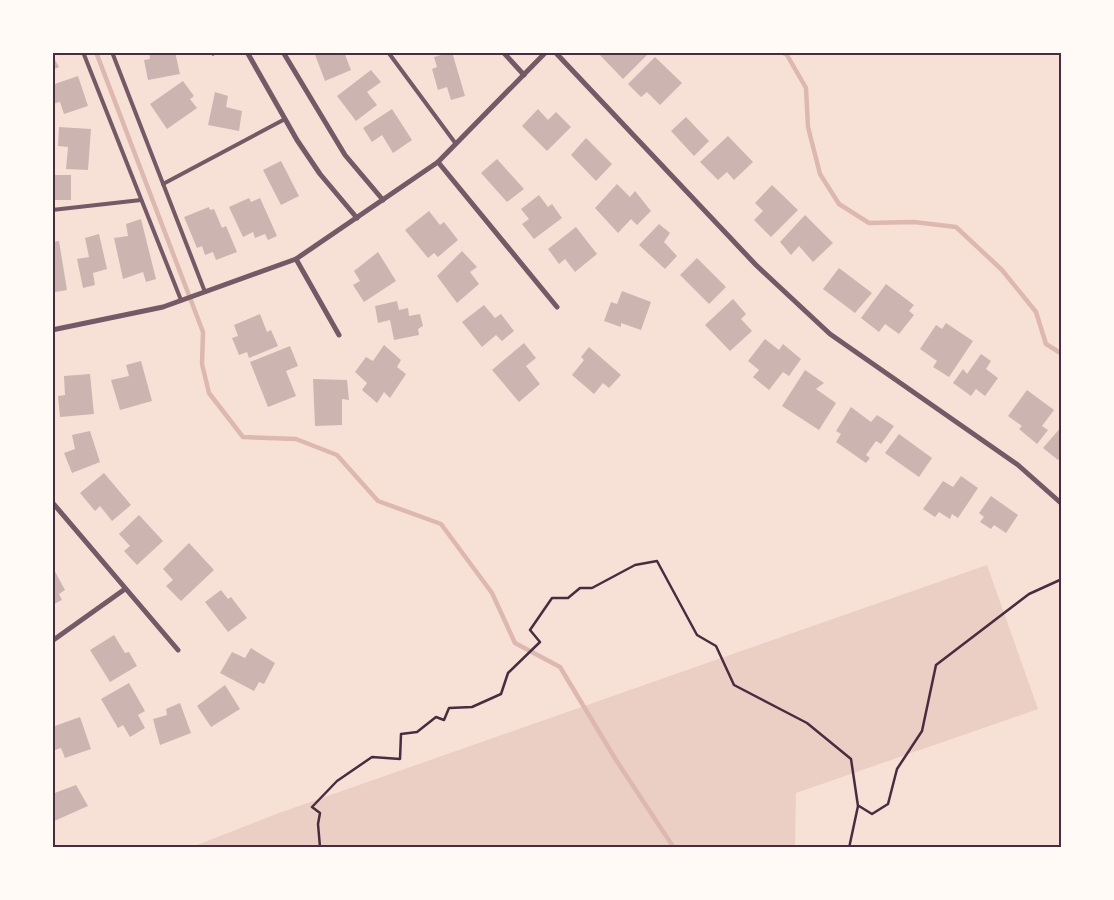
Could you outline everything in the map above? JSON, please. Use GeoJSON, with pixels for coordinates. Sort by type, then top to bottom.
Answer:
{"type":"FeatureCollection","features":[{"type":"Feature","properties":{"kind":"street"},"geometry":{"type":"LineString","coordinates":[[248,52],[285,119],[320,174],[357,218]]}},
{"type":"Feature","properties":{"kind":"street"},"geometry":{"type":"LineString","coordinates":[[283,52],[345,155],[383,200]]}},
{"type":"Feature","properties":{"kind":"street"},"geometry":{"type":"LineString","coordinates":[[503,52],[524,75]]}},
{"type":"Feature","properties":{"kind":"street"},"geometry":{"type":"LineString","coordinates":[[52,330],[163,307],[296,259],[438,162],[546,52]]}},
{"type":"Feature","properties":{"kind":"street"},"geometry":{"type":"LineString","coordinates":[[555,52],[756,265],[830,334],[1018,466],[1062,504]]}},
{"type":"Feature","properties":{"kind":"street"},"geometry":{"type":"LineString","coordinates":[[438,162],[557,307]]}},
{"type":"Feature","properties":{"kind":"street"},"geometry":{"type":"LineString","coordinates":[[296,259],[339,334]]}},
{"type":"Feature","properties":{"kind":"street"},"geometry":{"type":"LineString","coordinates":[[52,502],[178,650]]}},
{"type":"Feature","properties":{"kind":"street"},"geometry":{"type":"LineString","coordinates":[[52,641],[125,589]]}},
{"type":"Feature","properties":{"kind":"lane"},"geometry":{"type":"LineString","coordinates":[[83,52],[181,300]]}},
{"type":"Feature","properties":{"kind":"lane"},"geometry":{"type":"LineString","coordinates":[[112,52],[204,292]]}},
{"type":"Feature","properties":{"kind":"lane"},"geometry":{"type":"LineString","coordinates":[[388,52],[456,144]]}},
{"type":"Feature","properties":{"kind":"lane"},"geometry":{"type":"LineString","coordinates":[[163,184],[285,119]]}},
{"type":"Feature","properties":{"kind":"lane"},"geometry":{"type":"LineString","coordinates":[[52,210],[141,200]]}},
{"type":"Feature","properties":{"kind":"path"},"geometry":{"type":"LineString","coordinates":[[322,848],[320,847],[318,824],[320,813],[312,807],[337,781],[372,757],[400,759],[400,734],[417,732],[436,717],[444,720],[449,708],[472,707],[501,694],[508,672],[540,642],[530,630],[552,598],[568,598],[580,588],[592,588],[635,566],[657,561],[697,635],[716,646],[734,685],[807,723],[851,759],[858,806],[849,848]]}},
{"type":"Feature","properties":{"kind":"path"},"geometry":{"type":"LineString","coordinates":[[858,806],[872,814],[888,804],[897,769],[922,731],[936,665],[1029,594],[1062,579]]}},
{"type":"Feature","properties":{"kind":"shaded area"},"geometry":{"type":"Polygon","coordinates":[[[987,565],[1038,709],[796,793],[795,847],[189,848],[279,813],[987,565]]]}},
{"type":"Feature","properties":{"kind":"building"},"geometry":{"type":"Polygon","coordinates":[[[149,52],[175,52],[180,74],[148,80],[144,60],[150,59],[149,52]]]}},
{"type":"Feature","properties":{"kind":"building"},"geometry":{"type":"Polygon","coordinates":[[[314,52],[344,52],[351,70],[325,81],[314,52]]]}},
{"type":"Feature","properties":{"kind":"building"},"geometry":{"type":"Polygon","coordinates":[[[452,52],[465,96],[451,100],[447,87],[438,90],[432,69],[437,67],[434,57],[452,52]]]}},
{"type":"Feature","properties":{"kind":"building"},"geometry":{"type":"Polygon","coordinates":[[[597,52],[650,52],[623,79],[597,52]]]}},
{"type":"Feature","properties":{"kind":"building"},"geometry":{"type":"Polygon","coordinates":[[[52,55],[59,67],[52,70],[52,55]]]}},
{"type":"Feature","properties":{"kind":"building"},"geometry":{"type":"Polygon","coordinates":[[[655,57],[682,83],[660,105],[647,92],[641,97],[628,84],[655,57]]]}},
{"type":"Feature","properties":{"kind":"building"},"geometry":{"type":"Polygon","coordinates":[[[371,70],[381,82],[367,92],[377,105],[356,121],[337,96],[371,70]]]}},
{"type":"Feature","properties":{"kind":"building"},"geometry":{"type":"Polygon","coordinates":[[[78,76],[88,106],[64,114],[60,102],[52,104],[52,85],[78,76]]]}},
{"type":"Feature","properties":{"kind":"building"},"geometry":{"type":"Polygon","coordinates":[[[183,81],[194,96],[190,99],[197,108],[167,129],[150,104],[183,81]]]}},
{"type":"Feature","properties":{"kind":"building"},"geometry":{"type":"Polygon","coordinates":[[[215,92],[228,96],[226,107],[242,111],[239,131],[208,125],[215,92]]]}},
{"type":"Feature","properties":{"kind":"building"},"geometry":{"type":"Polygon","coordinates":[[[392,109],[412,140],[393,153],[382,135],[372,142],[363,128],[392,109]]]}},
{"type":"Feature","properties":{"kind":"building"},"geometry":{"type":"Polygon","coordinates":[[[538,109],[548,120],[556,112],[571,127],[547,151],[522,126],[538,109]]]}},
{"type":"Feature","properties":{"kind":"building"},"geometry":{"type":"Polygon","coordinates":[[[686,117],[709,141],[694,156],[671,131],[686,117]]]}},
{"type":"Feature","properties":{"kind":"building"},"geometry":{"type":"Polygon","coordinates":[[[59,127],[91,129],[88,170],[66,169],[68,147],[58,146],[59,127]]]}},
{"type":"Feature","properties":{"kind":"building"},"geometry":{"type":"Polygon","coordinates":[[[728,136],[753,162],[734,180],[727,172],[718,180],[700,162],[728,136]]]}},
{"type":"Feature","properties":{"kind":"building"},"geometry":{"type":"Polygon","coordinates":[[[586,138],[612,164],[596,181],[571,155],[586,138]]]}},
{"type":"Feature","properties":{"kind":"building"},"geometry":{"type":"Polygon","coordinates":[[[497,159],[524,189],[507,202],[481,173],[497,159]]]}},
{"type":"Feature","properties":{"kind":"building"},"geometry":{"type":"Polygon","coordinates":[[[281,161],[299,196],[281,205],[263,170],[281,161]]]}},
{"type":"Feature","properties":{"kind":"building"},"geometry":{"type":"Polygon","coordinates":[[[52,175],[71,175],[71,200],[52,200],[52,175]]]}},
{"type":"Feature","properties":{"kind":"building"},"geometry":{"type":"Polygon","coordinates":[[[617,184],[630,197],[635,191],[651,211],[637,225],[631,219],[618,233],[595,208],[617,184]]]}},
{"type":"Feature","properties":{"kind":"building"},"geometry":{"type":"Polygon","coordinates":[[[772,185],[798,210],[771,237],[754,220],[763,211],[755,203],[772,185]]]}},
{"type":"Feature","properties":{"kind":"building"},"geometry":{"type":"Polygon","coordinates":[[[539,195],[548,207],[552,204],[562,218],[534,239],[522,224],[529,219],[521,209],[539,195]]]}},
{"type":"Feature","properties":{"kind":"building"},"geometry":{"type":"Polygon","coordinates":[[[249,198],[251,202],[260,198],[277,236],[268,240],[265,234],[255,238],[253,232],[243,237],[229,207],[249,198]]]}},
{"type":"Feature","properties":{"kind":"building"},"geometry":{"type":"Polygon","coordinates":[[[209,207],[210,210],[214,209],[222,228],[226,226],[237,252],[216,260],[213,252],[205,255],[202,246],[197,248],[184,217],[209,207]]]}},
{"type":"Feature","properties":{"kind":"building"},"geometry":{"type":"Polygon","coordinates":[[[429,211],[440,225],[444,222],[458,240],[438,257],[434,253],[428,258],[405,230],[429,211]]]}},
{"type":"Feature","properties":{"kind":"building"},"geometry":{"type":"Polygon","coordinates":[[[805,215],[833,243],[813,262],[799,246],[791,255],[780,242],[805,215]]]}},
{"type":"Feature","properties":{"kind":"building"},"geometry":{"type":"Polygon","coordinates":[[[141,219],[156,279],[146,282],[143,272],[123,279],[114,238],[128,236],[126,224],[141,219]]]}},
{"type":"Feature","properties":{"kind":"building"},"geometry":{"type":"Polygon","coordinates":[[[659,224],[670,233],[664,242],[677,256],[665,269],[639,245],[659,224]]]}},
{"type":"Feature","properties":{"kind":"building"},"geometry":{"type":"Polygon","coordinates":[[[576,227],[597,254],[575,272],[565,259],[559,264],[548,249],[576,227]]]}},
{"type":"Feature","properties":{"kind":"building"},"geometry":{"type":"Polygon","coordinates":[[[99,234],[107,269],[93,273],[95,285],[83,288],[77,259],[89,257],[85,238],[99,234]]]}},
{"type":"Feature","properties":{"kind":"building"},"geometry":{"type":"Polygon","coordinates":[[[59,241],[67,290],[55,292],[52,278],[52,242],[59,241]]]}},
{"type":"Feature","properties":{"kind":"building"},"geometry":{"type":"Polygon","coordinates":[[[462,251],[477,267],[470,272],[479,284],[457,303],[437,276],[462,251]]]}},
{"type":"Feature","properties":{"kind":"building"},"geometry":{"type":"Polygon","coordinates":[[[378,252],[396,281],[364,302],[353,285],[360,281],[354,271],[378,252]]]}},
{"type":"Feature","properties":{"kind":"building"},"geometry":{"type":"Polygon","coordinates":[[[697,258],[726,287],[709,304],[680,275],[697,258]]]}},
{"type":"Feature","properties":{"kind":"building"},"geometry":{"type":"Polygon","coordinates":[[[839,268],[872,293],[855,313],[823,289],[839,268]]]}},
{"type":"Feature","properties":{"kind":"building"},"geometry":{"type":"Polygon","coordinates":[[[886,284],[914,305],[909,311],[914,315],[899,334],[885,324],[879,332],[861,318],[886,284]]]}},
{"type":"Feature","properties":{"kind":"building"},"geometry":{"type":"Polygon","coordinates":[[[622,291],[651,302],[641,330],[621,323],[621,327],[604,321],[611,302],[617,304],[622,291]]]}},
{"type":"Feature","properties":{"kind":"building"},"geometry":{"type":"Polygon","coordinates":[[[733,299],[746,314],[741,319],[752,331],[730,351],[705,325],[733,299]]]}},
{"type":"Feature","properties":{"kind":"building"},"geometry":{"type":"Polygon","coordinates":[[[397,301],[399,310],[408,308],[409,316],[420,314],[423,326],[418,329],[419,335],[394,340],[390,320],[378,323],[375,306],[397,301]]]}},
{"type":"Feature","properties":{"kind":"building"},"geometry":{"type":"Polygon","coordinates":[[[484,305],[495,318],[501,314],[514,331],[502,341],[496,335],[482,347],[462,322],[484,305]]]}},
{"type":"Feature","properties":{"kind":"building"},"geometry":{"type":"Polygon","coordinates":[[[260,314],[267,332],[271,330],[278,346],[249,358],[247,352],[239,355],[232,338],[238,336],[234,325],[260,314]]]}},
{"type":"Feature","properties":{"kind":"building"},"geometry":{"type":"Polygon","coordinates":[[[946,323],[973,341],[949,377],[933,367],[937,361],[920,349],[936,325],[942,329],[946,323]]]}},
{"type":"Feature","properties":{"kind":"building"},"geometry":{"type":"Polygon","coordinates":[[[765,339],[779,350],[783,344],[801,359],[789,376],[783,372],[769,390],[753,377],[759,370],[748,361],[765,339]]]}},
{"type":"Feature","properties":{"kind":"building"},"geometry":{"type":"Polygon","coordinates":[[[524,343],[536,358],[526,366],[540,384],[519,402],[492,370],[524,343]]]}},
{"type":"Feature","properties":{"kind":"building"},"geometry":{"type":"Polygon","coordinates":[[[384,345],[401,360],[397,367],[406,374],[390,398],[384,392],[377,403],[362,390],[367,383],[355,372],[366,357],[373,361],[384,345]]]}},
{"type":"Feature","properties":{"kind":"building"},"geometry":{"type":"Polygon","coordinates":[[[290,346],[298,366],[286,371],[296,396],[268,407],[250,362],[290,346]]]}},
{"type":"Feature","properties":{"kind":"building"},"geometry":{"type":"Polygon","coordinates":[[[589,347],[621,375],[609,388],[603,383],[594,394],[572,375],[584,360],[581,357],[589,347]]]}},
{"type":"Feature","properties":{"kind":"building"},"geometry":{"type":"Polygon","coordinates":[[[981,354],[991,361],[986,369],[998,378],[985,396],[976,389],[971,396],[953,383],[963,369],[967,374],[981,354]]]}},
{"type":"Feature","properties":{"kind":"building"},"geometry":{"type":"Polygon","coordinates":[[[141,361],[152,401],[120,410],[111,380],[129,376],[126,365],[141,361]]]}},
{"type":"Feature","properties":{"kind":"building"},"geometry":{"type":"Polygon","coordinates":[[[805,370],[824,383],[816,389],[836,403],[819,430],[782,406],[805,370]]]}},
{"type":"Feature","properties":{"kind":"building"},"geometry":{"type":"Polygon","coordinates":[[[90,374],[94,414],[60,417],[58,396],[65,395],[64,376],[90,374]]]}},
{"type":"Feature","properties":{"kind":"building"},"geometry":{"type":"Polygon","coordinates":[[[313,379],[347,380],[349,400],[342,399],[342,425],[315,426],[313,379]]]}},
{"type":"Feature","properties":{"kind":"building"},"geometry":{"type":"Polygon","coordinates":[[[1027,390],[1054,410],[1042,426],[1048,430],[1037,444],[1019,429],[1022,426],[1008,416],[1027,390]]]}},
{"type":"Feature","properties":{"kind":"building"},"geometry":{"type":"Polygon","coordinates":[[[851,407],[871,422],[877,415],[894,426],[881,444],[876,441],[866,455],[870,458],[866,463],[836,442],[841,434],[836,431],[851,407]]]}},
{"type":"Feature","properties":{"kind":"building"},"geometry":{"type":"Polygon","coordinates":[[[1062,426],[1062,456],[1058,460],[1043,448],[1062,426]]]}},
{"type":"Feature","properties":{"kind":"building"},"geometry":{"type":"Polygon","coordinates":[[[90,431],[100,462],[72,473],[64,453],[75,449],[72,435],[90,431]]]}},
{"type":"Feature","properties":{"kind":"building"},"geometry":{"type":"Polygon","coordinates":[[[899,434],[932,458],[919,477],[885,453],[899,434]]]}},
{"type":"Feature","properties":{"kind":"building"},"geometry":{"type":"Polygon","coordinates":[[[104,473],[131,505],[112,521],[100,506],[95,511],[80,493],[104,473]]]}},
{"type":"Feature","properties":{"kind":"building"},"geometry":{"type":"Polygon","coordinates":[[[961,476],[978,488],[958,518],[952,514],[950,519],[939,512],[935,517],[923,509],[943,481],[953,487],[961,476]]]}},
{"type":"Feature","properties":{"kind":"building"},"geometry":{"type":"Polygon","coordinates":[[[991,496],[1018,515],[1006,533],[994,525],[991,529],[980,522],[984,517],[979,513],[991,496]]]}},
{"type":"Feature","properties":{"kind":"building"},"geometry":{"type":"Polygon","coordinates":[[[139,515],[163,541],[137,565],[124,551],[130,546],[119,534],[139,515]]]}},
{"type":"Feature","properties":{"kind":"building"},"geometry":{"type":"Polygon","coordinates":[[[189,543],[214,570],[181,601],[166,586],[173,580],[163,569],[189,543]]]}},
{"type":"Feature","properties":{"kind":"building"},"geometry":{"type":"Polygon","coordinates":[[[52,566],[65,590],[59,594],[62,600],[52,605],[52,566]]]}},
{"type":"Feature","properties":{"kind":"building"},"geometry":{"type":"Polygon","coordinates":[[[221,590],[228,599],[231,597],[247,618],[228,632],[205,602],[221,590]]]}},
{"type":"Feature","properties":{"kind":"building"},"geometry":{"type":"Polygon","coordinates":[[[114,635],[125,653],[129,652],[137,666],[110,682],[90,650],[114,635]]]}},
{"type":"Feature","properties":{"kind":"building"},"geometry":{"type":"Polygon","coordinates":[[[251,648],[275,663],[264,684],[259,682],[254,691],[220,673],[232,652],[245,658],[251,648]]]}},
{"type":"Feature","properties":{"kind":"building"},"geometry":{"type":"Polygon","coordinates":[[[129,683],[145,711],[138,715],[145,728],[130,737],[123,725],[118,728],[101,699],[129,683]]]}},
{"type":"Feature","properties":{"kind":"building"},"geometry":{"type":"Polygon","coordinates":[[[225,685],[240,709],[211,727],[197,706],[225,685]]]}},
{"type":"Feature","properties":{"kind":"building"},"geometry":{"type":"Polygon","coordinates":[[[180,703],[191,733],[160,745],[153,719],[167,715],[166,709],[180,703]]]}},
{"type":"Feature","properties":{"kind":"building"},"geometry":{"type":"Polygon","coordinates":[[[80,717],[91,749],[65,758],[61,748],[52,751],[52,727],[80,717]]]}},
{"type":"Feature","properties":{"kind":"building"},"geometry":{"type":"Polygon","coordinates":[[[76,785],[88,806],[52,822],[52,794],[76,785]]]}},
{"type":"Feature","properties":{"kind":"waterway"},"geometry":{"type":"LineString","coordinates":[[96,52],[203,332],[202,364],[209,393],[243,437],[296,439],[337,455],[378,501],[441,524],[492,593],[515,643],[560,667],[616,760],[674,848]]}},
{"type":"Feature","properties":{"kind":"waterway"},"geometry":{"type":"LineString","coordinates":[[782,52],[787,55],[806,88],[808,127],[820,174],[839,204],[869,223],[914,222],[956,227],[1002,270],[1036,312],[1046,344],[1062,354]]}}]}
